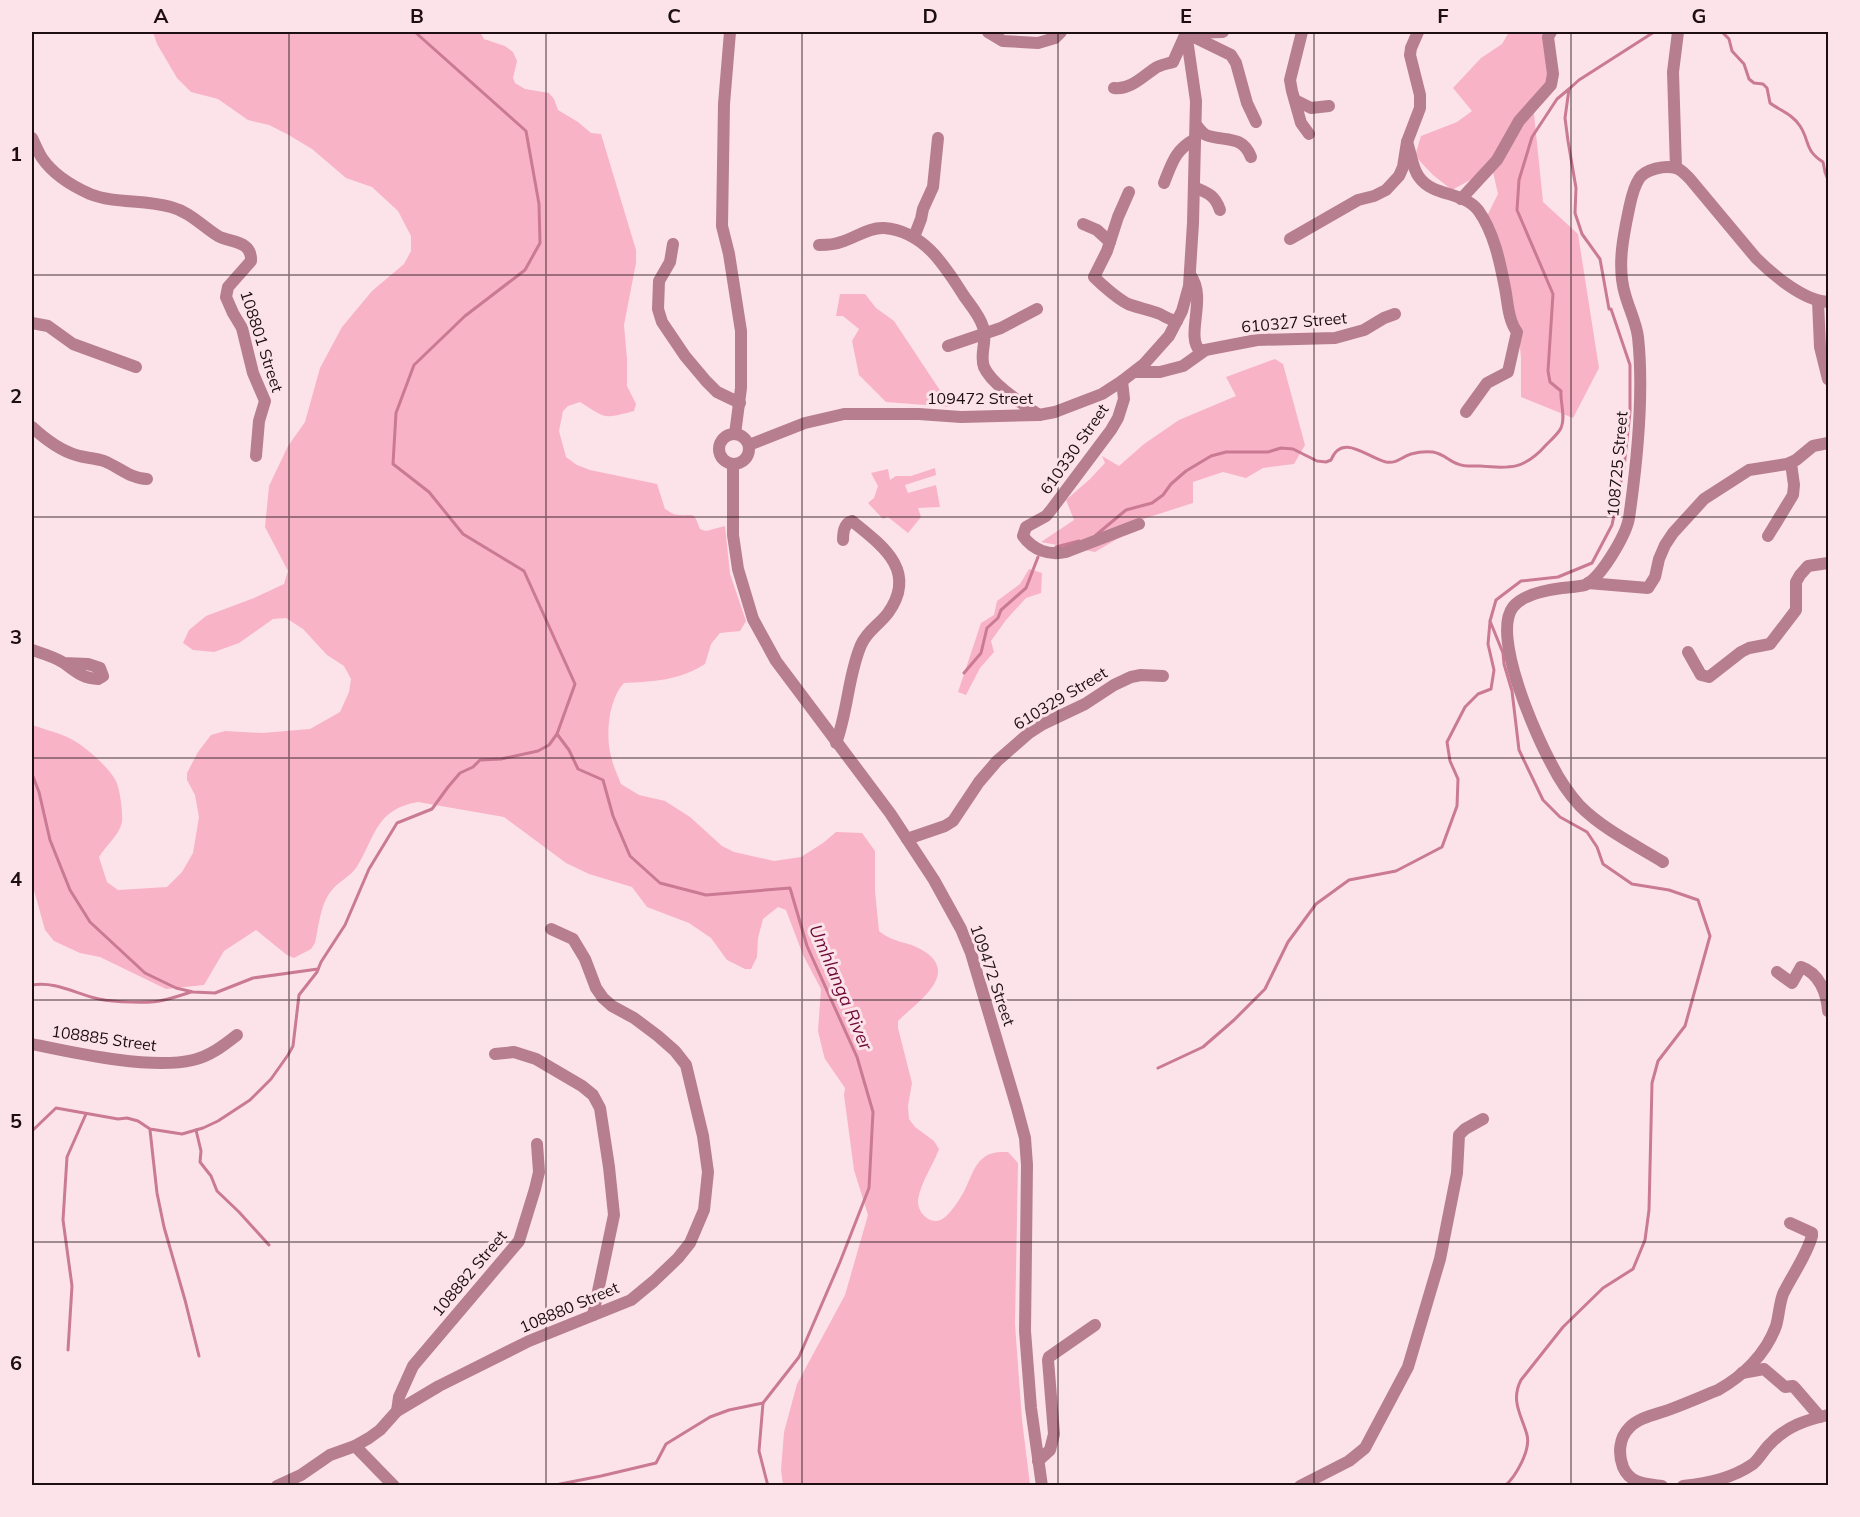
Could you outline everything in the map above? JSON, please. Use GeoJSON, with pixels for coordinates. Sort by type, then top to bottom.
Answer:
{"type":"FeatureCollection","features":[{"type":"Feature","properties":{"kind":"street"},"geometry":{"type":"LineString","coordinates":[[730,32],[724,104],[722,226],[729,254],[741,331],[741,388],[735,434]]}},
{"type":"Feature","properties":{"kind":"street"},"geometry":{"type":"LineString","coordinates":[[988,32],[1003,41],[1020,37],[1038,43],[1055,38],[1061,32]]}},
{"type":"Feature","properties":{"kind":"street"},"geometry":{"type":"LineString","coordinates":[[1186,32],[1223,32]]}},
{"type":"Feature","properties":{"kind":"street"},"geometry":{"type":"LineString","coordinates":[[1114,88],[1119,89],[1139,81],[1155,68],[1173,62],[1186,32]]}},
{"type":"Feature","properties":{"kind":"street"},"geometry":{"type":"LineString","coordinates":[[1186,32],[1231,55],[1236,63],[1247,103],[1256,122]]}},
{"type":"Feature","properties":{"kind":"street","name":"109472 Street"},"geometry":{"type":"LineString","coordinates":[[749,445],[805,423],[844,414],[961,417],[1039,415],[1102,394],[1135,372],[1155,354],[1177,321],[1188,292],[1191,275],[1196,101],[1186,32]]}},
{"type":"Feature","properties":{"kind":"street"},"geometry":{"type":"LineString","coordinates":[[1302,32],[1290,80],[1301,123],[1309,134]]}},
{"type":"Feature","properties":{"kind":"street"},"geometry":{"type":"LineString","coordinates":[[1290,239],[1358,200],[1380,194],[1399,176],[1404,167],[1407,142],[1420,108],[1420,95],[1410,56],[1418,32]]}},
{"type":"Feature","properties":{"kind":"street"},"geometry":{"type":"LineString","coordinates":[[1461,199],[1497,160],[1519,121],[1551,85],[1553,74],[1548,37],[1551,32]]}},
{"type":"Feature","properties":{"kind":"street"},"geometry":{"type":"LineString","coordinates":[[1678,32],[1673,72],[1676,168],[1690,178],[1760,262],[1796,290],[1823,301],[1820,347],[1828,379]]}},
{"type":"Feature","properties":{"kind":"street"},"geometry":{"type":"LineString","coordinates":[[1295,100],[1311,108],[1329,106]]}},
{"type":"Feature","properties":{"kind":"street"},"geometry":{"type":"LineString","coordinates":[[1196,125],[1204,134],[1239,142],[1247,148],[1251,157]]}},
{"type":"Feature","properties":{"kind":"street","name":"108801 Street"},"geometry":{"type":"LineString","coordinates":[[32,138],[40,155],[49,166],[71,184],[88,193],[113,200],[139,201],[171,207],[197,219],[218,236],[240,243],[248,249],[251,261],[228,286],[226,297],[242,328],[253,373],[265,401],[259,421],[256,456]]}},
{"type":"Feature","properties":{"kind":"street"},"geometry":{"type":"LineString","coordinates":[[914,237],[922,209],[933,187],[938,138]]}},
{"type":"Feature","properties":{"kind":"street"},"geometry":{"type":"LineString","coordinates":[[1164,183],[1179,151],[1195,139]]}},
{"type":"Feature","properties":{"kind":"street"},"geometry":{"type":"LineString","coordinates":[[1407,142],[1420,179],[1439,192],[1471,203],[1478,210],[1491,234],[1502,270],[1511,324],[1517,332],[1508,372],[1487,383],[1466,412]]}},
{"type":"Feature","properties":{"kind":"street","name":"108725 Street"},"geometry":{"type":"LineString","coordinates":[[1588,583],[1606,563],[1624,535],[1629,519],[1636,461],[1639,349],[1636,324],[1628,305],[1621,269],[1624,233],[1630,202],[1638,180],[1643,174],[1654,169],[1676,168]]}},
{"type":"Feature","properties":{"kind":"street"},"geometry":{"type":"LineString","coordinates":[[1194,187],[1207,192],[1217,200],[1220,210]]}},
{"type":"Feature","properties":{"kind":"street"},"geometry":{"type":"LineString","coordinates":[[1129,192],[1094,277],[1126,302],[1153,314],[1162,315],[1166,319],[1177,321]]}},
{"type":"Feature","properties":{"kind":"street"},"geometry":{"type":"LineString","coordinates":[[1083,224],[1097,230],[1110,242]]}},
{"type":"Feature","properties":{"kind":"street"},"geometry":{"type":"LineString","coordinates":[[819,245],[842,242],[879,228],[895,230],[914,237],[928,247],[941,261],[980,319],[985,334],[982,354],[984,368],[998,385],[1039,415]]}},
{"type":"Feature","properties":{"kind":"street"},"geometry":{"type":"LineString","coordinates":[[673,244],[670,262],[659,281],[658,309],[662,322],[685,356],[706,381],[717,392],[740,403]]}},
{"type":"Feature","properties":{"kind":"street"},"geometry":{"type":"LineString","coordinates":[[1191,275],[1197,290],[1195,343],[1199,350],[1204,351]]}},
{"type":"Feature","properties":{"kind":"street"},"geometry":{"type":"LineString","coordinates":[[948,346],[1001,328],[1037,309]]}},
{"type":"Feature","properties":{"kind":"street","name":"610327 Street"},"geometry":{"type":"LineString","coordinates":[[1204,351],[1257,340],[1335,338],[1364,330],[1395,314]]}},
{"type":"Feature","properties":{"kind":"street"},"geometry":{"type":"LineString","coordinates":[[32,323],[48,326],[73,344],[136,368]]}},
{"type":"Feature","properties":{"kind":"street"},"geometry":{"type":"LineString","coordinates":[[1135,372],[1160,372],[1183,366],[1204,351]]}},
{"type":"Feature","properties":{"kind":"street","name":"610330 Street"},"geometry":{"type":"LineString","coordinates":[[1122,381],[1124,399],[1122,409],[1111,430],[1051,510],[1046,516],[1026,527],[1023,536],[1036,548],[1055,555],[1139,524]]}},
{"type":"Feature","properties":{"kind":"street"},"geometry":{"type":"LineString","coordinates":[[32,428],[59,448],[120,468],[135,479],[147,479]]}},
{"type":"Feature","properties":{"kind":"street"},"geometry":{"type":"LineString","coordinates":[[735,434],[743,437],[749,445],[749,453],[745,460],[733,465],[722,459],[719,451],[723,439],[735,434]]}},
{"type":"Feature","properties":{"kind":"street"},"geometry":{"type":"LineString","coordinates":[[1663,862],[1596,819],[1580,806],[1564,786],[1544,749],[1509,655],[1507,620],[1511,608],[1528,597],[1588,583],[1648,588],[1653,581],[1665,545],[1704,499],[1749,470],[1791,463],[1813,446],[1828,444]]}},
{"type":"Feature","properties":{"kind":"street"},"geometry":{"type":"LineString","coordinates":[[1768,536],[1793,495],[1791,463]]}},
{"type":"Feature","properties":{"kind":"street","name":"109472 Street"},"geometry":{"type":"LineString","coordinates":[[733,465],[733,535],[738,569],[753,619],[776,661],[867,781],[907,839],[948,905],[971,953],[1025,1138],[1027,1165],[1025,1331],[1031,1408],[1042,1485]]}},
{"type":"Feature","properties":{"kind":"street"},"geometry":{"type":"LineString","coordinates":[[836,743],[842,728],[861,645],[870,630],[883,619],[896,601],[900,585],[898,570],[889,553],[852,521],[844,527],[843,540]]}},
{"type":"Feature","properties":{"kind":"street"},"geometry":{"type":"LineString","coordinates":[[1688,652],[1701,675],[1708,677],[1741,652],[1770,644],[1796,610],[1796,582],[1800,575],[1808,566],[1828,563]]}},
{"type":"Feature","properties":{"kind":"street"},"geometry":{"type":"LineString","coordinates":[[32,650],[64,663]]}},
{"type":"Feature","properties":{"kind":"street","name":"610329 Street"},"geometry":{"type":"LineString","coordinates":[[907,839],[953,821],[997,761],[1020,740],[1043,724],[1085,704],[1131,677],[1152,674],[1163,676]]}},
{"type":"Feature","properties":{"kind":"street","name":"108880 Street"},"geometry":{"type":"LineString","coordinates":[[277,1485],[301,1475],[330,1455],[355,1446],[380,1430],[397,1411],[439,1386],[529,1341],[631,1300],[654,1281],[690,1243],[704,1210],[708,1172],[703,1136],[686,1065],[675,1051],[658,1036],[603,998],[573,939],[551,929]]}},
{"type":"Feature","properties":{"kind":"street"},"geometry":{"type":"LineString","coordinates":[[1776,972],[1792,983],[1801,967],[1808,969],[1822,984],[1828,1011]]}},
{"type":"Feature","properties":{"kind":"street","name":"108885 Street"},"geometry":{"type":"LineString","coordinates":[[32,1044],[112,1058],[179,1063],[209,1054],[237,1035]]}},
{"type":"Feature","properties":{"kind":"street"},"geometry":{"type":"LineString","coordinates":[[495,1054],[514,1052],[536,1059],[582,1086],[593,1095],[600,1108],[614,1215],[593,1316]]}},
{"type":"Feature","properties":{"kind":"street"},"geometry":{"type":"LineString","coordinates":[[1300,1485],[1349,1461],[1365,1448],[1408,1367],[1440,1259],[1457,1173],[1459,1134],[1484,1119]]}},
{"type":"Feature","properties":{"kind":"street","name":"108882 Street"},"geometry":{"type":"LineString","coordinates":[[397,1411],[405,1379],[413,1366],[519,1241],[539,1172],[537,1144]]}},
{"type":"Feature","properties":{"kind":"street"},"geometry":{"type":"LineString","coordinates":[[1662,1485],[1645,1484],[1628,1476],[1620,1455],[1621,1441],[1628,1428],[1635,1422],[1719,1390],[1742,1373],[1769,1343],[1779,1317],[1784,1292],[1812,1239],[1812,1233],[1790,1224]]}},
{"type":"Feature","properties":{"kind":"street"},"geometry":{"type":"LineString","coordinates":[[1038,1461],[1050,1450],[1054,1434],[1049,1356],[1095,1325]]}},
{"type":"Feature","properties":{"kind":"street"},"geometry":{"type":"LineString","coordinates":[[1742,1373],[1764,1369],[1785,1387],[1795,1388],[1803,1400],[1824,1416]]}},
{"type":"Feature","properties":{"kind":"street"},"geometry":{"type":"LineString","coordinates":[[1683,1485],[1701,1484],[1727,1478],[1756,1462],[1771,1442],[1787,1429],[1801,1421],[1824,1416]]}},
{"type":"Feature","properties":{"kind":"street"},"geometry":{"type":"LineString","coordinates":[[355,1446],[394,1485]]}},
{"type":"Feature","properties":{"kind":"shaded area"},"geometry":{"type":"Polygon","coordinates":[[[153,32],[480,32],[484,39],[505,46],[513,52],[517,61],[513,78],[515,83],[525,89],[549,93],[558,110],[591,133],[601,134],[636,250],[636,263],[624,325],[627,386],[636,404],[634,411],[610,416],[601,414],[580,402],[568,406],[563,411],[559,431],[566,457],[590,470],[657,484],[665,509],[675,514],[693,516],[700,529],[706,531],[725,526],[730,574],[746,621],[740,631],[720,633],[711,644],[705,664],[696,669],[666,679],[624,683],[615,698],[610,716],[608,735],[612,760],[621,784],[639,795],[665,801],[690,817],[722,846],[734,852],[774,861],[801,857],[836,832],[862,833],[875,851],[875,891],[879,931],[890,938],[922,950],[933,959],[938,968],[937,978],[932,987],[898,1021],[912,1083],[908,1106],[909,1119],[915,1127],[934,1141],[939,1149],[924,1180],[918,1200],[920,1210],[931,1220],[936,1221],[945,1217],[960,1198],[976,1166],[988,1155],[1008,1152],[1018,1163],[1015,1324],[1022,1420],[1030,1485],[783,1485],[781,1470],[784,1432],[797,1384],[845,1295],[868,1215],[854,1170],[845,1088],[825,1059],[818,1031],[821,989],[803,955],[786,910],[778,907],[763,919],[758,938],[757,957],[751,969],[745,969],[727,960],[711,938],[689,923],[647,907],[632,887],[589,874],[566,863],[504,817],[418,802],[394,810],[379,824],[355,869],[328,896],[320,915],[315,943],[311,949],[294,958],[256,930],[224,951],[204,985],[166,989],[100,957],[80,953],[54,941],[45,930],[32,883],[32,725],[73,740],[101,762],[116,781],[121,801],[122,822],[118,832],[99,857],[107,882],[118,890],[167,887],[182,872],[193,853],[199,817],[195,795],[187,780],[187,773],[198,752],[211,735],[225,731],[262,733],[310,729],[340,712],[349,692],[351,679],[344,666],[327,655],[303,629],[286,618],[273,619],[239,643],[214,652],[193,650],[183,643],[189,630],[206,616],[284,584],[288,571],[265,527],[269,486],[288,446],[305,422],[320,368],[342,327],[372,291],[404,264],[411,251],[411,236],[398,211],[372,187],[346,178],[312,149],[287,134],[269,125],[248,120],[218,99],[191,92],[177,78],[157,44],[153,32]]]}},
{"type":"Feature","properties":{"kind":"shaded area"},"geometry":{"type":"Polygon","coordinates":[[[1509,32],[1543,32],[1551,82],[1533,104],[1543,202],[1578,234],[1599,368],[1573,418],[1521,397],[1518,325],[1487,216],[1498,194],[1493,172],[1472,179],[1452,190],[1433,175],[1415,156],[1421,136],[1457,122],[1472,111],[1453,88],[1481,58],[1502,44],[1509,32]]]}},
{"type":"Feature","properties":{"kind":"shaded area"},"geometry":{"type":"Polygon","coordinates":[[[840,294],[865,294],[876,308],[894,321],[951,407],[886,402],[859,375],[852,341],[859,329],[843,316],[836,316],[840,294]]]}},
{"type":"Feature","properties":{"kind":"shaded area"},"geometry":{"type":"Polygon","coordinates":[[[1275,359],[1283,364],[1305,445],[1294,464],[1263,468],[1246,478],[1223,472],[1193,482],[1193,503],[1140,520],[1129,532],[1095,552],[1041,542],[1074,520],[1066,500],[1105,463],[1102,456],[1119,466],[1144,444],[1179,420],[1236,396],[1226,377],[1275,359]]]}},
{"type":"Feature","properties":{"kind":"shaded area"},"geometry":{"type":"Polygon","coordinates":[[[935,468],[936,475],[905,485],[908,493],[936,485],[940,507],[918,508],[921,517],[908,533],[888,517],[883,519],[868,503],[874,498],[878,486],[871,473],[888,469],[890,480],[896,476],[911,476],[935,468]]]}},
{"type":"Feature","properties":{"kind":"shaded area"},"geometry":{"type":"Polygon","coordinates":[[[1029,569],[1042,573],[1041,593],[1026,598],[1006,620],[991,641],[994,652],[980,668],[966,695],[958,692],[981,623],[994,615],[997,601],[1020,584],[1029,569]]]}},
{"type":"Feature","properties":{"kind":"waterway","name":"Umhlanga River"},"geometry":{"type":"LineString","coordinates":[[415,32],[526,131],[539,204],[540,243],[525,270],[465,316],[414,365],[396,413],[393,464],[429,492],[463,534],[524,571],[575,684],[557,734],[569,750],[578,769],[603,780],[613,816],[630,856],[660,883],[706,895],[790,888],[807,946],[857,1057],[873,1112],[869,1188],[799,1357],[763,1403],[759,1451],[768,1486]]}},
{"type":"Feature","properties":{"kind":"waterway"},"geometry":{"type":"LineString","coordinates":[[1505,1486],[1514,1476],[1527,1448],[1527,1435],[1517,1402],[1521,1380],[1563,1327],[1603,1288],[1633,1269],[1645,1240],[1649,1210],[1652,1083],[1658,1061],[1685,1026],[1710,936],[1698,900],[1669,890],[1632,884],[1603,864],[1597,847],[1587,832],[1560,817],[1543,800],[1519,750],[1512,691],[1503,653],[1490,621],[1496,600],[1521,581],[1558,577],[1592,563],[1612,525],[1624,467],[1630,412],[1630,365],[1611,309],[1609,309],[1600,259],[1582,234],[1575,213],[1576,188],[1565,118],[1569,89],[1579,80],[1654,32]]}},
{"type":"Feature","properties":{"kind":"waterway"},"geometry":{"type":"LineString","coordinates":[[1722,32],[1729,39],[1732,51],[1744,64],[1749,79],[1754,83],[1763,84],[1767,88],[1770,103],[1790,116],[1800,126],[1810,149],[1823,162],[1828,180]]}},
{"type":"Feature","properties":{"kind":"waterway"},"geometry":{"type":"LineString","coordinates":[[1096,535],[1126,510],[1152,503],[1186,471],[1211,456],[1226,452],[1268,452],[1281,448],[1293,449],[1317,461],[1326,462],[1331,460],[1336,452],[1348,447],[1386,462],[1396,461],[1414,453],[1430,452],[1440,454],[1463,466],[1500,467],[1517,466],[1538,453],[1560,430],[1563,414],[1561,391],[1550,382],[1548,371],[1553,294],[1517,210],[1519,180],[1532,137],[1557,99],[1569,89]]}},
{"type":"Feature","properties":{"kind":"waterway"},"geometry":{"type":"LineString","coordinates":[[1056,547],[1079,541]]}},
{"type":"Feature","properties":{"kind":"waterway"},"geometry":{"type":"LineString","coordinates":[[964,673],[981,653],[987,628],[998,618],[1001,610],[1026,588],[1038,557]]}},
{"type":"Feature","properties":{"kind":"waterway"},"geometry":{"type":"LineString","coordinates":[[1158,1068],[1203,1047],[1265,989],[1288,942],[1316,904],[1349,880],[1396,871],[1442,847],[1457,806],[1458,779],[1450,761],[1447,742],[1465,707],[1478,694],[1491,689],[1494,670],[1488,644],[1490,622]]}},
{"type":"Feature","properties":{"kind":"waterway"},"geometry":{"type":"LineString","coordinates":[[32,1131],[56,1108],[118,1119],[127,1118],[138,1121],[150,1129],[182,1134],[218,1121],[250,1100],[271,1079],[293,1046],[299,995],[317,972],[345,925],[369,869],[397,823],[432,809],[460,773],[473,767],[480,760],[501,759],[538,751],[549,745],[557,734]]}},
{"type":"Feature","properties":{"kind":"waterway"},"geometry":{"type":"LineString","coordinates":[[32,774],[39,792],[50,840],[70,890],[90,922],[145,973],[176,988],[193,992],[215,993],[253,978],[318,969]]}},
{"type":"Feature","properties":{"kind":"waterway"},"geometry":{"type":"LineString","coordinates":[[32,985],[49,985],[99,999],[132,1002],[158,1001],[191,992]]}},
{"type":"Feature","properties":{"kind":"waterway"},"geometry":{"type":"LineString","coordinates":[[68,1350],[72,1286],[63,1220],[67,1157],[86,1114]]}},
{"type":"Feature","properties":{"kind":"waterway"},"geometry":{"type":"LineString","coordinates":[[150,1130],[157,1193],[164,1227],[199,1356]]}},
{"type":"Feature","properties":{"kind":"waterway"},"geometry":{"type":"LineString","coordinates":[[196,1130],[201,1151],[200,1162],[211,1176],[217,1191],[269,1245]]}},
{"type":"Feature","properties":{"kind":"waterway"},"geometry":{"type":"LineString","coordinates":[[550,1486],[656,1463],[666,1444],[710,1417],[729,1410],[763,1403]]}}]}
